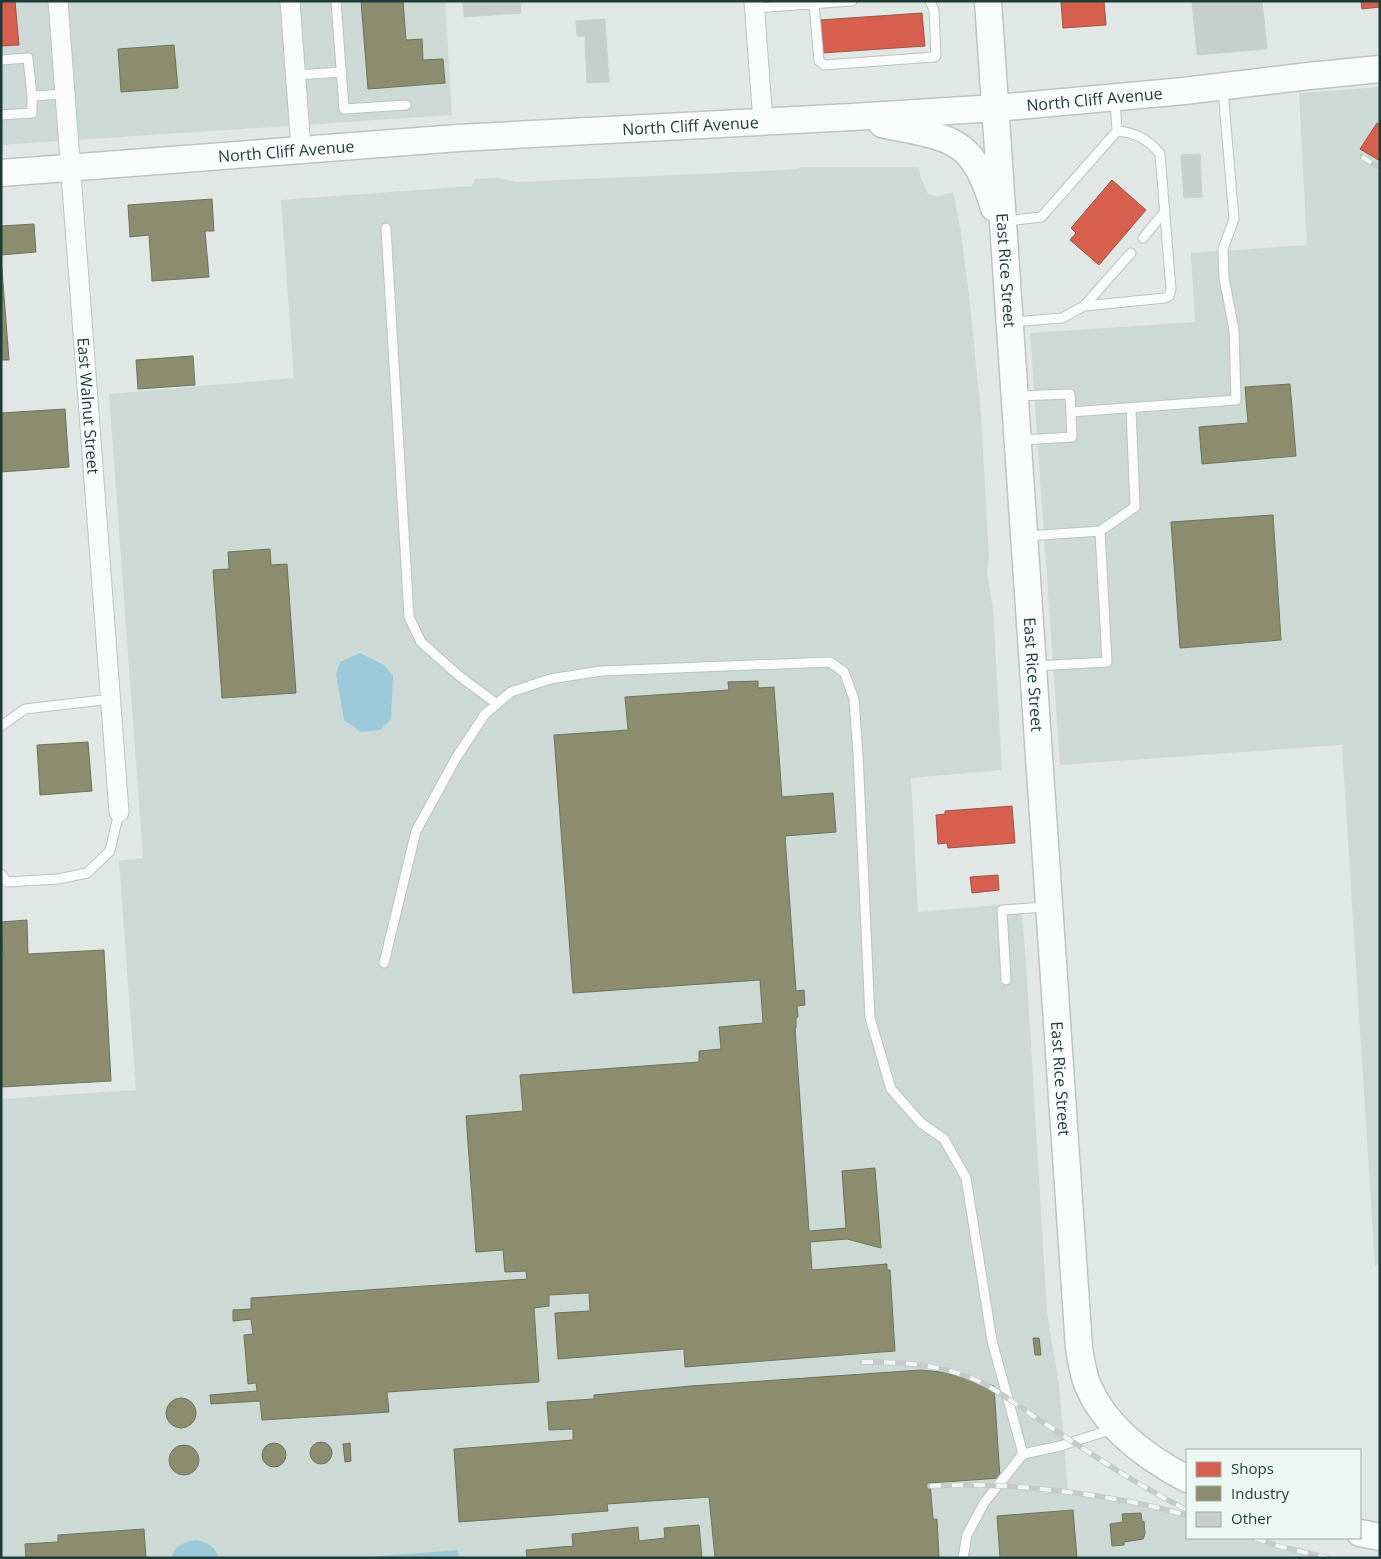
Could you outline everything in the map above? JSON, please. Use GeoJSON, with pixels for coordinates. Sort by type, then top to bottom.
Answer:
{"type":"FeatureCollection","features":[{"type":"Feature","properties":{"kind":"main road","name":"East Rice Street"},"geometry":{"type":"LineString","coordinates":[[988,1],[1079,1348],[1088,1384],[1096,1401],[1116,1428],[1154,1459],[1186,1478]]}},
{"type":"Feature","properties":{"kind":"main road","name":"North Cliff Avenue"},"geometry":{"type":"LineString","coordinates":[[1,173],[458,138],[852,118],[996,108],[1115,98],[1380,69]]}},
{"type":"Feature","properties":{"kind":"main road"},"geometry":{"type":"LineString","coordinates":[[852,118],[942,137],[956,144],[969,154],[982,175],[1004,234]]}},
{"type":"Feature","properties":{"kind":"main road"},"geometry":{"type":"LineString","coordinates":[[1361,1533],[1380,1537]]}},
{"type":"Feature","properties":{"kind":"street","name":"East Walnut Street"},"geometry":{"type":"LineString","coordinates":[[58,1],[119,812]]}},
{"type":"Feature","properties":{"kind":"street"},"geometry":{"type":"LineString","coordinates":[[290,1],[301,149]]}},
{"type":"Feature","properties":{"kind":"street"},"geometry":{"type":"LineString","coordinates":[[755,5],[763,122]]}},
{"type":"Feature","properties":{"kind":"lane"},"geometry":{"type":"LineString","coordinates":[[336,1],[344,109],[406,105]]}},
{"type":"Feature","properties":{"kind":"lane"},"geometry":{"type":"LineString","coordinates":[[755,5],[852,1]]}},
{"type":"Feature","properties":{"kind":"lane"},"geometry":{"type":"LineString","coordinates":[[814,4],[819,61],[824,65],[936,56],[934,10],[930,1]]}},
{"type":"Feature","properties":{"kind":"lane"},"geometry":{"type":"LineString","coordinates":[[1,60],[28,58],[32,96],[32,113],[1,115]]}},
{"type":"Feature","properties":{"kind":"lane"},"geometry":{"type":"LineString","coordinates":[[295,75],[342,72]]}},
{"type":"Feature","properties":{"kind":"lane"},"geometry":{"type":"LineString","coordinates":[[1071,412],[1236,400],[1234,330],[1224,278],[1222,249],[1234,219],[1223,87]]}},
{"type":"Feature","properties":{"kind":"lane"},"geometry":{"type":"LineString","coordinates":[[32,96],[65,94]]}},
{"type":"Feature","properties":{"kind":"lane"},"geometry":{"type":"LineString","coordinates":[[1004,234],[1040,217],[1117,130],[1115,98]]}},
{"type":"Feature","properties":{"kind":"lane"},"geometry":{"type":"LineString","coordinates":[[1084,306],[1165,298],[1169,296],[1171,289],[1160,154],[1136,135],[1117,130]]}},
{"type":"Feature","properties":{"kind":"lane"},"geometry":{"type":"LineString","coordinates":[[1143,238],[1165,211]]}},
{"type":"Feature","properties":{"kind":"lane"},"geometry":{"type":"LineString","coordinates":[[386,228],[409,617],[421,642],[458,675],[497,704]]}},
{"type":"Feature","properties":{"kind":"lane"},"geometry":{"type":"LineString","coordinates":[[1010,322],[1062,318],[1084,306],[1131,253]]}},
{"type":"Feature","properties":{"kind":"lane"},"geometry":{"type":"LineString","coordinates":[[1015,396],[1070,394],[1072,436],[1018,440]]}},
{"type":"Feature","properties":{"kind":"lane"},"geometry":{"type":"LineString","coordinates":[[1024,537],[1100,531],[1134,508],[1131,408]]}},
{"type":"Feature","properties":{"kind":"lane"},"geometry":{"type":"LineString","coordinates":[[1033,666],[1106,662],[1100,531]]}},
{"type":"Feature","properties":{"kind":"lane"},"geometry":{"type":"LineString","coordinates":[[384,963],[416,831],[456,758],[485,714],[511,692],[550,678],[600,670],[830,662],[844,672],[854,699],[870,1018],[891,1089],[921,1123],[944,1139],[966,1178],[992,1341],[1024,1454]]}},
{"type":"Feature","properties":{"kind":"lane"},"geometry":{"type":"LineString","coordinates":[[1,726],[25,709],[111,699]]}},
{"type":"Feature","properties":{"kind":"lane"},"geometry":{"type":"LineString","coordinates":[[1,874],[7,882],[58,879],[88,873],[110,851],[119,812]]}},
{"type":"Feature","properties":{"kind":"lane"},"geometry":{"type":"LineString","coordinates":[[1006,980],[1002,910],[1050,906]]}},
{"type":"Feature","properties":{"kind":"lane"},"geometry":{"type":"LineString","coordinates":[[963,1558],[967,1535],[984,1503],[1024,1454],[1060,1446],[1116,1428]]}},
{"type":"Feature","properties":{"kind":"shaded area"},"geometry":{"type":"Polygon","coordinates":[[[1,1],[445,1],[452,115],[1,145],[1,1]]]}},
{"type":"Feature","properties":{"kind":"shaded area"},"geometry":{"type":"Polygon","coordinates":[[[1380,87],[1380,1265],[1375,1266],[1342,745],[1060,765],[1030,333],[1195,322],[1191,253],[1307,245],[1299,93],[1380,87]]]}},
{"type":"Feature","properties":{"kind":"shaded area"},"geometry":{"type":"Polygon","coordinates":[[[801,167],[919,167],[921,179],[928,194],[937,197],[953,192],[961,233],[970,304],[981,415],[989,558],[987,571],[993,610],[1002,770],[911,778],[918,912],[1021,903],[1047,1313],[1059,1385],[1068,1491],[1136,1503],[1186,1516],[1186,1539],[1258,1539],[1328,1558],[1,1558],[1,1099],[136,1090],[119,861],[143,858],[109,394],[294,378],[281,200],[472,186],[475,179],[497,178],[516,182],[798,169],[801,167]]]}},
{"type":"Feature","properties":{"kind":"water"},"geometry":{"type":"Polygon","coordinates":[[[360,653],[384,665],[393,676],[391,719],[380,730],[361,732],[344,720],[336,674],[340,662],[360,653]]]}},
{"type":"Feature","properties":{"kind":"water"},"geometry":{"type":"Polygon","coordinates":[[[196,1540],[210,1545],[219,1558],[171,1558],[180,1545],[196,1540]]]}},
{"type":"Feature","properties":{"kind":"water"},"geometry":{"type":"Polygon","coordinates":[[[458,1550],[459,1558],[356,1558],[458,1550]]]}},
{"type":"Feature","properties":{"kind":"building: Shops"},"geometry":{"type":"Polygon","coordinates":[[[1,1],[15,1],[19,45],[1,46],[1,1]]]}},
{"type":"Feature","properties":{"kind":"building: Shops"},"geometry":{"type":"Polygon","coordinates":[[[1061,1],[1104,1],[1106,25],[1063,28],[1061,1]]]}},
{"type":"Feature","properties":{"kind":"building: Shops"},"geometry":{"type":"Polygon","coordinates":[[[1361,1],[1380,1],[1380,7],[1362,9],[1361,1]]]}},
{"type":"Feature","properties":{"kind":"building: Shops"},"geometry":{"type":"Polygon","coordinates":[[[922,13],[925,46],[822,53],[820,20],[922,13]]]}},
{"type":"Feature","properties":{"kind":"building: Shops"},"geometry":{"type":"Polygon","coordinates":[[[1377,123],[1380,125],[1380,161],[1360,149],[1377,123]]]}},
{"type":"Feature","properties":{"kind":"building: Shops"},"geometry":{"type":"Polygon","coordinates":[[[1112,180],[1146,210],[1099,265],[1070,240],[1076,233],[1071,228],[1112,180]]]}},
{"type":"Feature","properties":{"kind":"building: Shops"},"geometry":{"type":"Polygon","coordinates":[[[1012,806],[1015,843],[948,848],[947,843],[938,844],[936,815],[945,814],[945,811],[1012,806]]]}},
{"type":"Feature","properties":{"kind":"building: Shops"},"geometry":{"type":"Polygon","coordinates":[[[998,875],[999,890],[972,893],[970,877],[998,875]]]}},
{"type":"Feature","properties":{"kind":"building: Industry"},"geometry":{"type":"Polygon","coordinates":[[[361,1],[403,1],[406,40],[422,39],[423,60],[443,59],[445,83],[368,89],[361,1]]]}},
{"type":"Feature","properties":{"kind":"building: Industry"},"geometry":{"type":"Polygon","coordinates":[[[174,45],[178,88],[121,92],[118,49],[174,45]]]}},
{"type":"Feature","properties":{"kind":"building: Industry"},"geometry":{"type":"Polygon","coordinates":[[[212,199],[214,231],[205,231],[209,277],[152,281],[149,235],[130,237],[128,205],[212,199]]]}},
{"type":"Feature","properties":{"kind":"building: Industry"},"geometry":{"type":"Polygon","coordinates":[[[34,224],[36,252],[1,255],[1,226],[34,224]]]}},
{"type":"Feature","properties":{"kind":"building: Industry"},"geometry":{"type":"Polygon","coordinates":[[[1,257],[9,360],[1,360],[1,257]]]}},
{"type":"Feature","properties":{"kind":"building: Industry"},"geometry":{"type":"Polygon","coordinates":[[[193,356],[195,385],[138,389],[136,360],[193,356]]]}},
{"type":"Feature","properties":{"kind":"building: Industry"},"geometry":{"type":"Polygon","coordinates":[[[1290,384],[1296,456],[1202,464],[1199,427],[1248,423],[1245,387],[1290,384]]]}},
{"type":"Feature","properties":{"kind":"building: Industry"},"geometry":{"type":"Polygon","coordinates":[[[65,409],[69,467],[1,472],[1,413],[65,409]]]}},
{"type":"Feature","properties":{"kind":"building: Industry"},"geometry":{"type":"Polygon","coordinates":[[[1273,515],[1281,640],[1180,648],[1171,522],[1273,515]]]}},
{"type":"Feature","properties":{"kind":"building: Industry"},"geometry":{"type":"Polygon","coordinates":[[[270,549],[271,565],[287,564],[296,693],[222,698],[213,570],[229,569],[228,552],[270,549]]]}},
{"type":"Feature","properties":{"kind":"building: Industry"},"geometry":{"type":"Polygon","coordinates":[[[758,681],[758,688],[774,687],[782,797],[833,793],[836,832],[785,836],[796,991],[804,990],[805,1005],[797,1006],[798,1017],[796,1018],[795,1028],[809,1231],[846,1228],[842,1171],[875,1168],[881,1248],[847,1239],[810,1242],[812,1270],[887,1264],[887,1270],[890,1270],[895,1351],[685,1367],[684,1349],[558,1359],[555,1313],[590,1311],[589,1293],[549,1295],[549,1306],[534,1308],[539,1382],[387,1392],[389,1412],[262,1420],[260,1401],[211,1404],[210,1395],[257,1391],[256,1383],[248,1384],[244,1335],[253,1334],[251,1319],[233,1321],[233,1310],[251,1309],[251,1298],[527,1279],[526,1271],[505,1272],[503,1250],[476,1252],[466,1116],[523,1111],[520,1075],[699,1062],[699,1051],[721,1049],[719,1027],[763,1023],[760,980],[573,993],[554,735],[628,730],[625,697],[729,690],[728,682],[758,681]]]}},
{"type":"Feature","properties":{"kind":"building: Industry"},"geometry":{"type":"Polygon","coordinates":[[[88,742],[92,791],[40,795],[37,745],[88,742]]]}},
{"type":"Feature","properties":{"kind":"building: Industry"},"geometry":{"type":"Polygon","coordinates":[[[27,920],[28,954],[104,950],[111,1081],[1,1087],[1,956],[3,956],[1,922],[27,920]]]}},
{"type":"Feature","properties":{"kind":"building: Industry"},"geometry":{"type":"Polygon","coordinates":[[[1033,1338],[1039,1338],[1041,1355],[1035,1355],[1033,1338]]]}},
{"type":"Feature","properties":{"kind":"building: Industry"},"geometry":{"type":"Polygon","coordinates":[[[921,1370],[951,1373],[994,1386],[1000,1478],[930,1483],[933,1519],[937,1519],[939,1558],[715,1558],[709,1497],[607,1504],[608,1511],[459,1522],[454,1449],[573,1440],[573,1429],[549,1430],[547,1402],[594,1399],[594,1395],[691,1386],[921,1370]]]}},
{"type":"Feature","properties":{"kind":"building: Industry"},"geometry":{"type":"Polygon","coordinates":[[[181,1398],[192,1402],[196,1413],[192,1424],[181,1428],[170,1424],[166,1413],[170,1402],[181,1398]]]}},
{"type":"Feature","properties":{"kind":"building: Industry"},"geometry":{"type":"Polygon","coordinates":[[[321,1442],[331,1449],[332,1453],[325,1463],[321,1464],[311,1457],[310,1453],[317,1443],[321,1442]]]}},
{"type":"Feature","properties":{"kind":"building: Industry"},"geometry":{"type":"Polygon","coordinates":[[[274,1443],[283,1446],[286,1455],[283,1464],[274,1467],[265,1464],[262,1455],[265,1446],[274,1443]]]}},
{"type":"Feature","properties":{"kind":"building: Industry"},"geometry":{"type":"Polygon","coordinates":[[[350,1443],[351,1461],[345,1462],[343,1444],[350,1443]]]}},
{"type":"Feature","properties":{"kind":"building: Industry"},"geometry":{"type":"Polygon","coordinates":[[[184,1445],[195,1449],[199,1460],[195,1471],[184,1475],[173,1471],[169,1460],[173,1449],[184,1445]]]}},
{"type":"Feature","properties":{"kind":"building: Industry"},"geometry":{"type":"Polygon","coordinates":[[[1073,1510],[1077,1558],[1000,1558],[997,1516],[1073,1510]]]}},
{"type":"Feature","properties":{"kind":"building: Industry"},"geometry":{"type":"Polygon","coordinates":[[[1141,1513],[1145,1534],[1143,1539],[1124,1542],[1124,1545],[1112,1546],[1110,1524],[1123,1522],[1122,1514],[1141,1513]]]}},
{"type":"Feature","properties":{"kind":"building: Industry"},"geometry":{"type":"Polygon","coordinates":[[[699,1525],[702,1558],[527,1558],[526,1550],[573,1546],[572,1534],[638,1527],[639,1541],[665,1538],[664,1528],[699,1525]]]}},
{"type":"Feature","properties":{"kind":"building: Industry"},"geometry":{"type":"Polygon","coordinates":[[[144,1529],[146,1558],[26,1558],[25,1544],[58,1542],[58,1535],[144,1529]]]}},
{"type":"Feature","properties":{"kind":"building: Other"},"geometry":{"type":"Polygon","coordinates":[[[463,1],[520,1],[521,13],[464,17],[463,1]]]}},
{"type":"Feature","properties":{"kind":"building: Other"},"geometry":{"type":"Polygon","coordinates":[[[1192,1],[1262,1],[1267,49],[1197,55],[1192,1]]]}},
{"type":"Feature","properties":{"kind":"building: Other"},"geometry":{"type":"Polygon","coordinates":[[[605,19],[609,82],[587,83],[585,36],[577,36],[576,21],[605,19]]]}},
{"type":"Feature","properties":{"kind":"building: Other"},"geometry":{"type":"Polygon","coordinates":[[[1200,154],[1202,197],[1184,198],[1181,155],[1200,154]]]}},
{"type":"Feature","properties":{"kind":"railway"},"geometry":{"type":"LineString","coordinates":[[1362,157],[1380,168]]}},
{"type":"Feature","properties":{"kind":"railway"},"geometry":{"type":"LineString","coordinates":[[862,1362],[921,1365],[950,1371],[978,1381],[1130,1478],[1186,1509]]}},
{"type":"Feature","properties":{"kind":"railway"},"geometry":{"type":"LineString","coordinates":[[930,1486],[988,1485],[1064,1492],[1135,1503],[1185,1515]]}},
{"type":"Feature","properties":{"kind":"railway"},"geometry":{"type":"LineString","coordinates":[[1258,1539],[1328,1558]]}}]}
